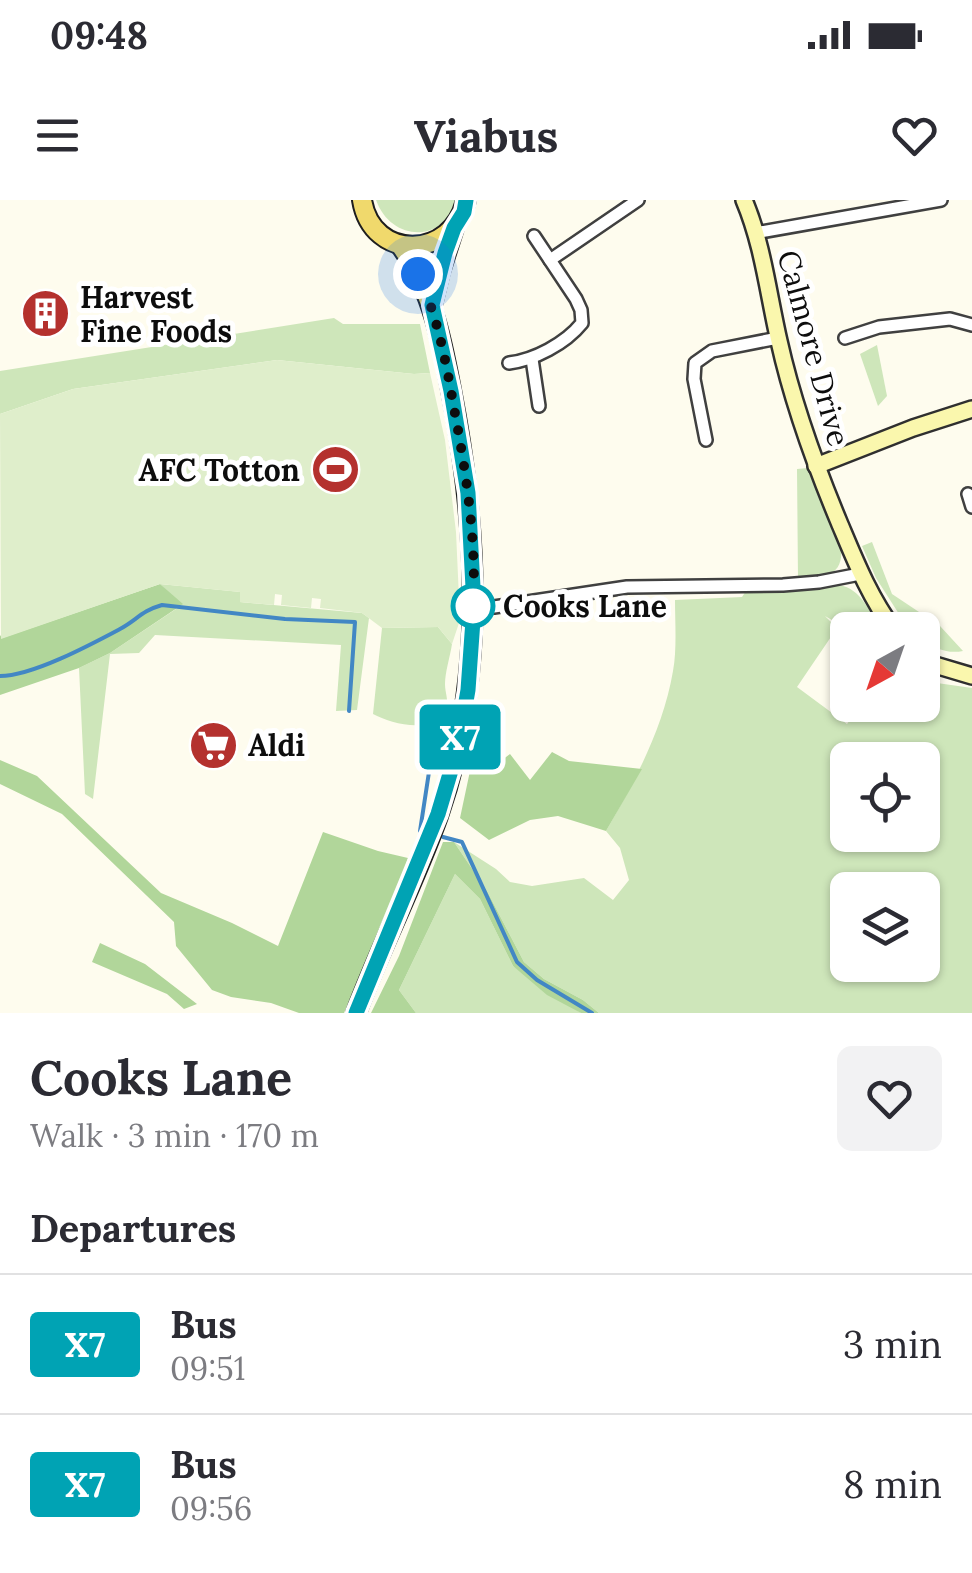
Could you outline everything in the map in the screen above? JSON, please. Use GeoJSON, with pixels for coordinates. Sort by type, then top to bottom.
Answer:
{"type":"FeatureCollection","features":[{"type":"Feature","properties":{"kind":"main road"},"geometry":{"type":"LineString","coordinates":[[362,200],[369,221],[378,232],[400,244],[424,246],[436,242],[464,210]]}},
{"type":"Feature","properties":{"kind":"main road"},"geometry":{"type":"LineString","coordinates":[[432,305],[445,253],[464,210]]}},
{"type":"Feature","properties":{"kind":"main road"},"geometry":{"type":"LineString","coordinates":[[356,1013],[438,814],[458,747],[468,690],[474,590],[468,493],[451,391],[432,305],[400,244]]}},
{"type":"Feature","properties":{"kind":"street"},"geometry":{"type":"LineString","coordinates":[[550,260],[638,200]]}},
{"type":"Feature","properties":{"kind":"street","name":"Calmore Drive"},"geometry":{"type":"LineString","coordinates":[[744,200],[768,281],[796,410],[816,466],[972,409]]}},
{"type":"Feature","properties":{"kind":"street"},"geometry":{"type":"LineString","coordinates":[[755,233],[941,200]]}},
{"type":"Feature","properties":{"kind":"street"},"geometry":{"type":"LineString","coordinates":[[509,363],[532,359],[582,323],[576,300],[534,236]]}},
{"type":"Feature","properties":{"kind":"street"},"geometry":{"type":"LineString","coordinates":[[845,338],[879,327],[950,318],[972,325]]}},
{"type":"Feature","properties":{"kind":"street"},"geometry":{"type":"LineString","coordinates":[[706,440],[694,379],[696,363],[712,351],[778,338]]}},
{"type":"Feature","properties":{"kind":"street"},"geometry":{"type":"LineString","coordinates":[[532,359],[539,406]]}},
{"type":"Feature","properties":{"kind":"street"},"geometry":{"type":"LineString","coordinates":[[816,466],[860,574],[882,612]]}},
{"type":"Feature","properties":{"kind":"street"},"geometry":{"type":"LineString","coordinates":[[501,610],[627,587],[784,585],[860,574]]}},
{"type":"Feature","properties":{"kind":"street"},"geometry":{"type":"LineString","coordinates":[[940,666],[972,676]]}},
{"type":"Feature","properties":{"kind":"green space"},"geometry":{"type":"Polygon","coordinates":[[[376,200],[456,200],[441,224],[417,232],[393,224],[376,200]]]}},
{"type":"Feature","properties":{"kind":"green space"},"geometry":{"type":"Polygon","coordinates":[[[334,318],[343,324],[420,324],[430,373],[277,360],[73,389],[0,414],[0,371],[334,318]]]}},
{"type":"Feature","properties":{"kind":"green space"},"geometry":{"type":"Polygon","coordinates":[[[877,345],[887,396],[878,406],[860,354],[877,345]]]}},
{"type":"Feature","properties":{"kind":"green space"},"geometry":{"type":"Polygon","coordinates":[[[277,360],[430,373],[445,440],[456,532],[460,620],[452,644],[438,627],[382,628],[362,613],[320,608],[321,599],[312,598],[311,608],[281,605],[282,595],[275,594],[274,605],[240,602],[240,592],[160,584],[1,639],[0,414],[73,389],[277,360]]]}},
{"type":"Feature","properties":{"kind":"green space"},"geometry":{"type":"Polygon","coordinates":[[[808,468],[841,547],[841,557],[830,574],[798,579],[797,469],[808,468]]]}},
{"type":"Feature","properties":{"kind":"green space"},"geometry":{"type":"Polygon","coordinates":[[[872,542],[892,594],[919,612],[898,612],[862,546],[872,542]]]}},
{"type":"Feature","properties":{"kind":"green space"},"geometry":{"type":"Polygon","coordinates":[[[160,584],[241,592],[240,602],[362,613],[369,618],[357,710],[336,711],[341,645],[155,635],[139,653],[110,654],[93,799],[85,794],[79,668],[110,653],[182,605],[160,584]]]}},
{"type":"Feature","properties":{"kind":"green space"},"geometry":{"type":"Polygon","coordinates":[[[160,584],[183,604],[110,653],[0,695],[0,635],[2,638],[160,584]]]}},
{"type":"Feature","properties":{"kind":"green space"},"geometry":{"type":"Polygon","coordinates":[[[839,585],[854,591],[864,602],[870,612],[830,612],[830,619],[825,616],[830,621],[830,638],[797,687],[830,711],[830,722],[940,722],[940,683],[972,688],[972,1013],[599,1013],[524,962],[487,891],[454,842],[510,882],[532,886],[584,878],[613,900],[629,880],[620,848],[606,831],[637,774],[662,713],[674,663],[675,600],[742,597],[746,591],[839,585]]]}},
{"type":"Feature","properties":{"kind":"green space"},"geometry":{"type":"Polygon","coordinates":[[[940,626],[963,651],[940,649],[940,626]]]}},
{"type":"Feature","properties":{"kind":"green space"},"geometry":{"type":"Polygon","coordinates":[[[438,627],[452,644],[445,679],[447,705],[440,717],[423,725],[412,725],[373,714],[382,628],[438,627]]]}},
{"type":"Feature","properties":{"kind":"green space"},"geometry":{"type":"Polygon","coordinates":[[[552,752],[569,761],[642,769],[606,831],[558,816],[530,820],[489,840],[460,818],[470,771],[498,763],[510,754],[530,780],[552,752]]]}},
{"type":"Feature","properties":{"kind":"green space"},"geometry":{"type":"Polygon","coordinates":[[[0,760],[37,776],[161,893],[278,946],[323,832],[408,858],[344,1013],[299,1013],[212,990],[176,946],[174,922],[62,814],[0,784],[0,760]]]}},
{"type":"Feature","properties":{"kind":"green space"},"geometry":{"type":"Polygon","coordinates":[[[443,842],[454,842],[487,891],[524,962],[599,1013],[581,1013],[547,995],[513,966],[480,899],[455,874],[399,990],[416,1013],[371,1013],[399,956],[443,842]]]}},
{"type":"Feature","properties":{"kind":"green space"},"geometry":{"type":"Polygon","coordinates":[[[455,874],[480,899],[513,966],[581,1013],[416,1013],[399,990],[455,874]]]}},
{"type":"Feature","properties":{"kind":"green space"},"geometry":{"type":"Polygon","coordinates":[[[100,943],[145,964],[197,1004],[184,1009],[167,994],[92,962],[100,943]]]}},
{"type":"Feature","properties":{"kind":"waterway"},"geometry":{"type":"LineString","coordinates":[[0,676],[28,671],[61,658],[162,605],[285,619],[355,622],[349,711]]}},
{"type":"Feature","properties":{"kind":"waterway"},"geometry":{"type":"LineString","coordinates":[[420,831],[429,772]]}},
{"type":"Feature","properties":{"kind":"waterway"},"geometry":{"type":"LineString","coordinates":[[443,837],[462,842],[517,962],[537,980],[592,1013]]}},
{"type":"Feature","properties":{"kind":"bus line","name":"X7"},"geometry":{"type":"LineString","coordinates":[[356,1013],[438,814],[458,747],[468,690],[474,606],[468,493],[432,305],[445,253],[466,200]]}},
{"type":"Feature","properties":{"kind":"place","name":"Harvest Fine Foods"},"geometry":{"type":"Point","coordinates":[45,314]}},
{"type":"Feature","properties":{"kind":"place","name":"AFC Totton"},"geometry":{"type":"Point","coordinates":[335,470]}},
{"type":"Feature","properties":{"kind":"place","name":"Cooks Lane"},"geometry":{"type":"Point","coordinates":[473,606]}},
{"type":"Feature","properties":{"kind":"place","name":"Aldi"},"geometry":{"type":"Point","coordinates":[213,745]}},
{"type":"Feature","properties":{"kind":"route"},"geometry":{"type":"LineString","coordinates":[[418,274],[432,305],[461,445],[472,531],[473,606]]}}]}
